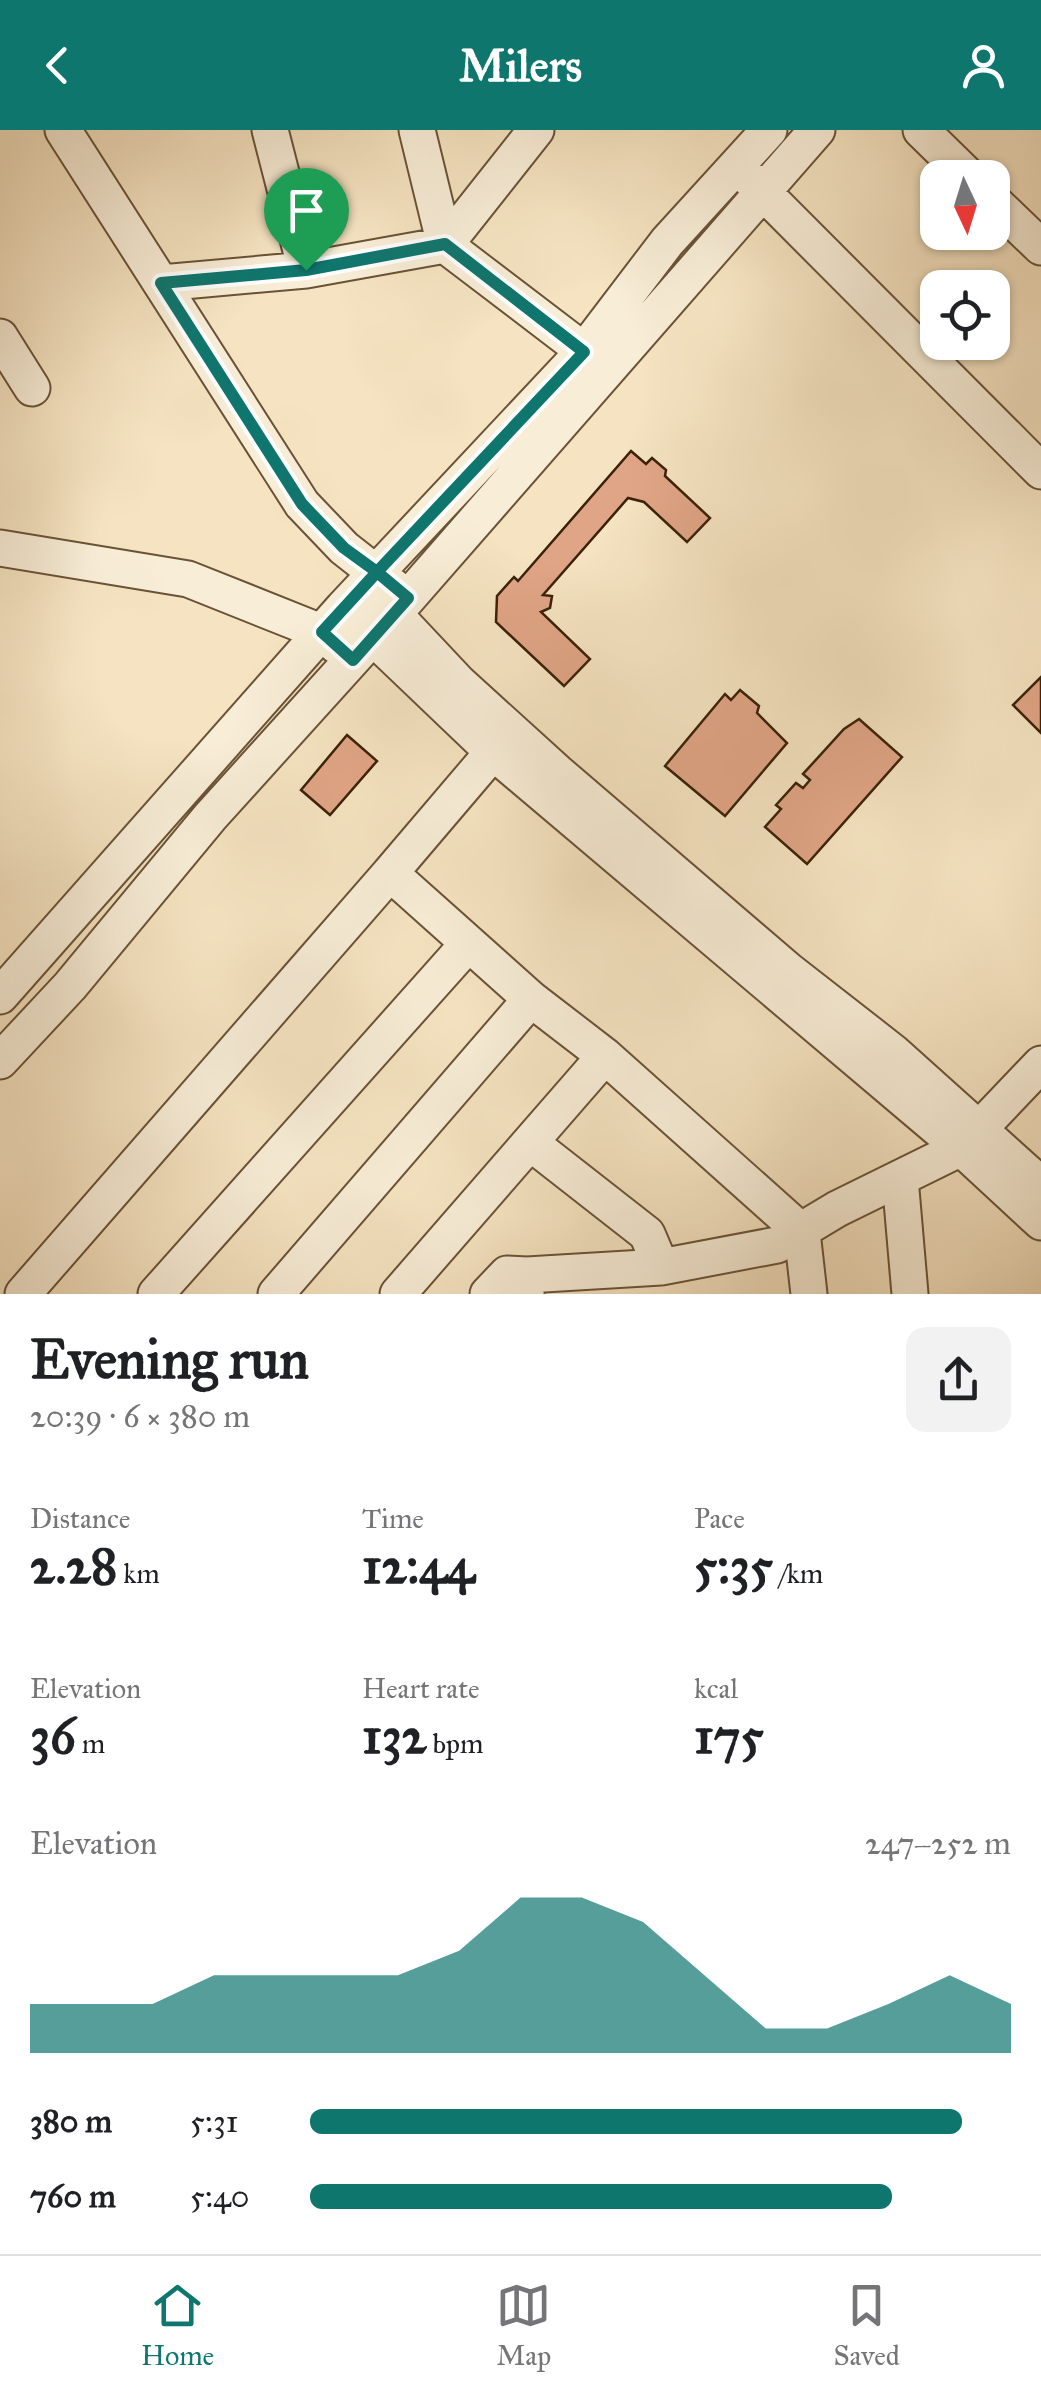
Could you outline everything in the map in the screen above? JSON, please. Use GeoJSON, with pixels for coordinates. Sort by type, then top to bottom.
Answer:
{"type":"FeatureCollection","features":[{"type":"Feature","properties":{"kind":"street"},"geometry":{"type":"LineString","coordinates":[[62,130],[302,504],[344,548],[352,599],[382,627],[459,683],[556,772],[788,970],[893,1052],[1041,1222]]}},
{"type":"Feature","properties":{"kind":"street"},"geometry":{"type":"LineString","coordinates":[[270,130],[306,270]]}},
{"type":"Feature","properties":{"kind":"street"},"geometry":{"type":"LineString","coordinates":[[417,130],[445,244],[584,352]]}},
{"type":"Feature","properties":{"kind":"street"},"geometry":{"type":"LineString","coordinates":[[161,283],[306,270],[445,244],[536,130]]}},
{"type":"Feature","properties":{"kind":"street"},"geometry":{"type":"LineString","coordinates":[[0,1061],[70,986],[210,817],[382,627],[749,178],[769,130]]}},
{"type":"Feature","properties":{"kind":"street"},"geometry":{"type":"LineString","coordinates":[[0,996],[352,599],[584,352],[667,242],[816,130]]}},
{"type":"Feature","properties":{"kind":"street"},"geometry":{"type":"LineString","coordinates":[[921,130],[952,160]]}},
{"type":"Feature","properties":{"kind":"street"},"geometry":{"type":"LineString","coordinates":[[749,178],[1041,471]]}},
{"type":"Feature","properties":{"kind":"street"},"geometry":{"type":"LineString","coordinates":[[1010,217],[1041,247]]}},
{"type":"Feature","properties":{"kind":"street"},"geometry":{"type":"LineString","coordinates":[[0,337],[32,388]]}},
{"type":"Feature","properties":{"kind":"street"},"geometry":{"type":"LineString","coordinates":[[0,548],[188,579],[352,599],[382,627],[493,752],[971,1138],[1041,1185]]}},
{"type":"Feature","properties":{"kind":"street"},"geometry":{"type":"LineString","coordinates":[[23,1294],[493,752]]}},
{"type":"Feature","properties":{"kind":"street"},"geometry":{"type":"LineString","coordinates":[[390,873],[532,999],[605,1056],[802,1232],[808,1294]]}},
{"type":"Feature","properties":{"kind":"street"},"geometry":{"type":"LineString","coordinates":[[156,1294],[468,944]]}},
{"type":"Feature","properties":{"kind":"street"},"geometry":{"type":"LineString","coordinates":[[276,1294],[532,999]]}},
{"type":"Feature","properties":{"kind":"street"},"geometry":{"type":"LineString","coordinates":[[398,1294],[605,1056]]}},
{"type":"Feature","properties":{"kind":"street"},"geometry":{"type":"LineString","coordinates":[[488,1294],[507,1274],[527,1284],[662,1268],[778,1245],[971,1138],[1041,1064]]}},
{"type":"Feature","properties":{"kind":"street"},"geometry":{"type":"LineString","coordinates":[[532,1144],[647,1234],[662,1268]]}},
{"type":"Feature","properties":{"kind":"street"},"geometry":{"type":"LineString","coordinates":[[900,1178],[910,1294]]}},
{"type":"Feature","properties":{"kind":"building"},"geometry":{"type":"Polygon","coordinates":[[[631,451],[646,464],[652,458],[666,470],[665,476],[710,518],[687,542],[644,502],[628,498],[543,595],[552,596],[550,608],[541,612],[590,659],[564,686],[496,622],[497,596],[514,577],[518,581],[631,451]]]}},
{"type":"Feature","properties":{"kind":"building"},"geometry":{"type":"Polygon","coordinates":[[[1041,677],[1041,733],[1013,705],[1041,677]]]}},
{"type":"Feature","properties":{"kind":"building"},"geometry":{"type":"Polygon","coordinates":[[[740,690],[759,706],[757,713],[787,743],[725,816],[665,766],[725,694],[731,700],[740,690]]]}},
{"type":"Feature","properties":{"kind":"building"},"geometry":{"type":"Polygon","coordinates":[[[859,719],[902,757],[807,864],[765,827],[781,809],[776,805],[796,783],[803,788],[810,780],[803,774],[844,729],[859,719]]]}},
{"type":"Feature","properties":{"kind":"building"},"geometry":{"type":"Polygon","coordinates":[[[347,735],[377,761],[330,815],[301,790],[347,735]]]}},
{"type":"Feature","properties":{"kind":"route"},"geometry":{"type":"LineString","coordinates":[[306,270],[161,283],[302,504],[344,548],[377,572],[322,632],[353,660],[408,598],[377,572],[584,352],[445,244],[306,270]]}}]}
